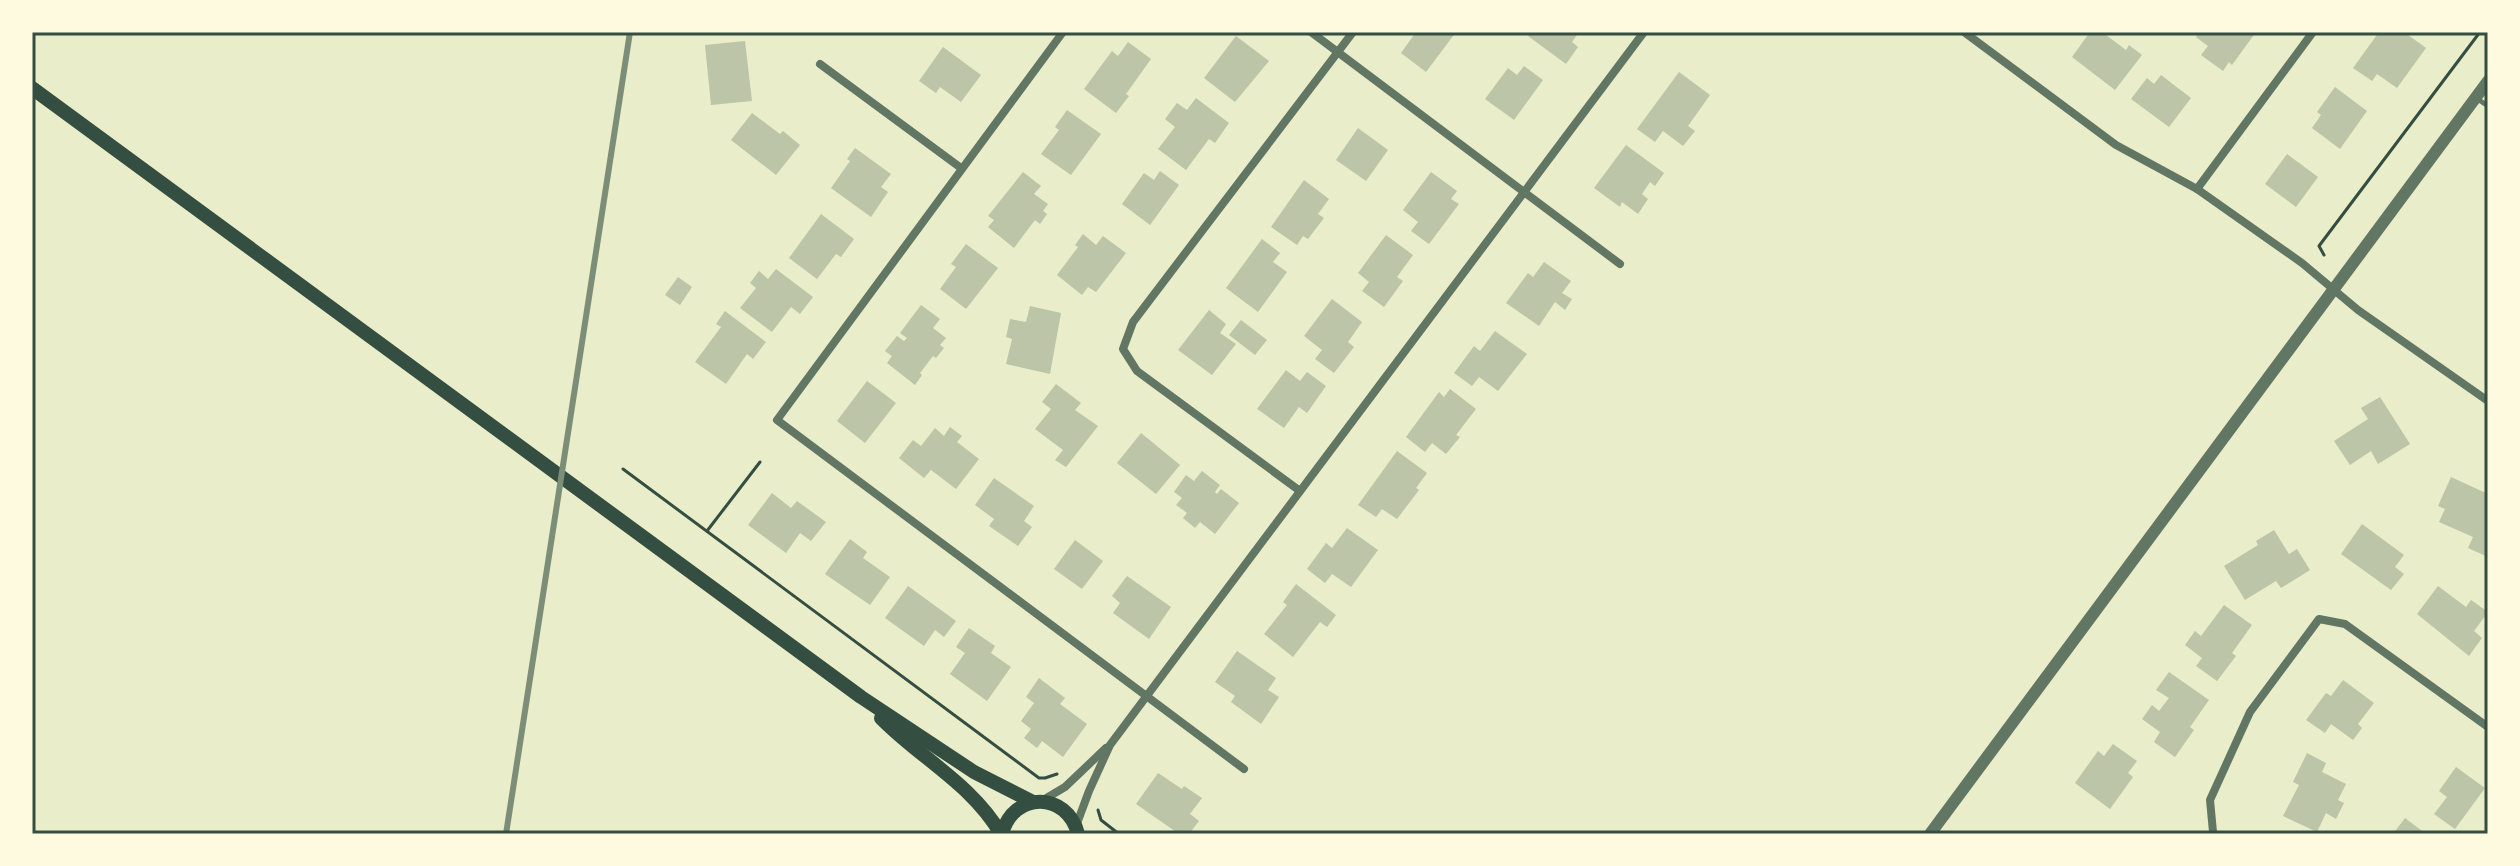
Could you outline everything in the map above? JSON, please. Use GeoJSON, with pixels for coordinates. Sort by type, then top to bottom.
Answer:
{"type":"FeatureCollection","features":[{"type":"Feature","properties":{"kind":"main road"},"geometry":{"type":"LineString","coordinates":[[32,88],[861,697],[974,772],[1034,802],[1055,805],[1071,817],[1077,830]]}},
{"type":"Feature","properties":{"kind":"main road"},"geometry":{"type":"LineString","coordinates":[[861,697],[908,744],[968,791],[992,818],[1001,834]]}},
{"type":"Feature","properties":{"kind":"main road"},"geometry":{"type":"LineString","coordinates":[[1001,834],[1015,810],[1034,802]]}},
{"type":"Feature","properties":{"kind":"street"},"geometry":{"type":"LineString","coordinates":[[1063,32],[777,420],[1244,769]]}},
{"type":"Feature","properties":{"kind":"street"},"geometry":{"type":"LineString","coordinates":[[1311,32],[1620,264]]}},
{"type":"Feature","properties":{"kind":"street"},"geometry":{"type":"LineString","coordinates":[[1300,491],[1137,371],[1123,349],[1133,322],[1353,32]]}},
{"type":"Feature","properties":{"kind":"street"},"geometry":{"type":"LineString","coordinates":[[1034,802],[1057,794],[1110,745],[1644,32]]}},
{"type":"Feature","properties":{"kind":"street"},"geometry":{"type":"LineString","coordinates":[[1964,32],[2116,145],[2197,189],[2488,401]]}},
{"type":"Feature","properties":{"kind":"street"},"geometry":{"type":"LineString","coordinates":[[2197,189],[2313,32]]}},
{"type":"Feature","properties":{"kind":"street"},"geometry":{"type":"LineString","coordinates":[[820,64],[961,168]]}},
{"type":"Feature","properties":{"kind":"street"},"geometry":{"type":"LineString","coordinates":[[1930,834],[2488,81]]}},
{"type":"Feature","properties":{"kind":"street"},"geometry":{"type":"LineString","coordinates":[[2213,832],[2210,800],[2250,712],[2319,619],[2345,624],[2488,727]]}},
{"type":"Feature","properties":{"kind":"street"},"geometry":{"type":"LineString","coordinates":[[1077,830],[1089,791],[1110,745]]}},
{"type":"Feature","properties":{"kind":"lane"},"geometry":{"type":"LineString","coordinates":[[2476,97],[2488,106]]}},
{"type":"Feature","properties":{"kind":"path"},"geometry":{"type":"LineString","coordinates":[[2324,255],[2319,246],[2480,32]]}},
{"type":"Feature","properties":{"kind":"path"},"geometry":{"type":"LineString","coordinates":[[707,531],[760,462]]}},
{"type":"Feature","properties":{"kind":"path"},"geometry":{"type":"LineString","coordinates":[[623,469],[1039,778],[1063,772]]}},
{"type":"Feature","properties":{"kind":"path"},"geometry":{"type":"LineString","coordinates":[[1099,805],[1101,820],[1119,834]]}},
{"type":"Feature","properties":{"kind":"building"},"geometry":{"type":"Polygon","coordinates":[[[1416,32],[1456,32],[1426,72],[1401,53],[1416,32]]]}},
{"type":"Feature","properties":{"kind":"building"},"geometry":{"type":"Polygon","coordinates":[[[1531,32],[1579,32],[1572,42],[1578,47],[1566,64],[1528,36],[1531,32]]]}},
{"type":"Feature","properties":{"kind":"building"},"geometry":{"type":"Polygon","coordinates":[[[2090,32],[2102,32],[2126,50],[2129,45],[2142,55],[2115,90],[2072,57],[2090,32]]]}},
{"type":"Feature","properties":{"kind":"building"},"geometry":{"type":"Polygon","coordinates":[[[2199,32],[2256,32],[2232,65],[2229,62],[2223,71],[2201,55],[2208,46],[2196,37],[2199,32]]]}},
{"type":"Feature","properties":{"kind":"building"},"geometry":{"type":"Polygon","coordinates":[[[2379,32],[2404,32],[2426,48],[2397,88],[2377,74],[2372,81],[2353,68],[2379,32]]]}},
{"type":"Feature","properties":{"kind":"building"},"geometry":{"type":"Polygon","coordinates":[[[1236,36],[1269,61],[1235,102],[1204,78],[1236,36]]]}},
{"type":"Feature","properties":{"kind":"building"},"geometry":{"type":"Polygon","coordinates":[[[745,41],[752,101],[711,105],[705,45],[745,41]]]}},
{"type":"Feature","properties":{"kind":"building"},"geometry":{"type":"Polygon","coordinates":[[[1128,42],[1151,59],[1116,113],[1084,89],[1112,51],[1118,56],[1128,42]]]}},
{"type":"Feature","properties":{"kind":"building"},"geometry":{"type":"Polygon","coordinates":[[[943,47],[981,75],[961,102],[940,87],[936,93],[919,81],[943,47]]]}},
{"type":"Feature","properties":{"kind":"building"},"geometry":{"type":"Polygon","coordinates":[[[1524,66],[1543,80],[1514,120],[1485,99],[1508,68],[1517,75],[1524,66]]]}},
{"type":"Feature","properties":{"kind":"building"},"geometry":{"type":"Polygon","coordinates":[[[1679,72],[1710,95],[1688,126],[1695,131],[1683,146],[1663,131],[1655,142],[1637,129],[1679,72]]]}},
{"type":"Feature","properties":{"kind":"building"},"geometry":{"type":"Polygon","coordinates":[[[2161,75],[2191,98],[2169,127],[2131,99],[2147,78],[2154,84],[2161,75]]]}},
{"type":"Feature","properties":{"kind":"building"},"geometry":{"type":"Polygon","coordinates":[[[2335,87],[2367,111],[2340,149],[2312,128],[2321,115],[2317,112],[2335,87]]]}},
{"type":"Feature","properties":{"kind":"building"},"geometry":{"type":"Polygon","coordinates":[[[1196,98],[1229,123],[1215,143],[1209,139],[1186,170],[1158,149],[1175,127],[1165,119],[1177,103],[1187,110],[1196,98]]]}},
{"type":"Feature","properties":{"kind":"building"},"geometry":{"type":"Polygon","coordinates":[[[1067,110],[1101,134],[1071,175],[1041,154],[1059,130],[1055,127],[1067,110]]]}},
{"type":"Feature","properties":{"kind":"building"},"geometry":{"type":"Polygon","coordinates":[[[752,113],[800,145],[776,175],[731,140],[752,113]]]}},
{"type":"Feature","properties":{"kind":"building"},"geometry":{"type":"Polygon","coordinates":[[[1358,128],[1388,150],[1366,181],[1336,160],[1358,128]]]}},
{"type":"Feature","properties":{"kind":"building"},"geometry":{"type":"Polygon","coordinates":[[[1626,145],[1664,173],[1655,186],[1650,182],[1642,194],[1648,199],[1638,214],[1622,202],[1620,207],[1594,188],[1626,145]]]}},
{"type":"Feature","properties":{"kind":"building"},"geometry":{"type":"Polygon","coordinates":[[[855,148],[891,174],[881,187],[888,192],[871,217],[831,188],[850,161],[847,159],[855,148]]]}},
{"type":"Feature","properties":{"kind":"building"},"geometry":{"type":"Polygon","coordinates":[[[2287,154],[2318,177],[2296,207],[2265,184],[2287,154]]]}},
{"type":"Feature","properties":{"kind":"building"},"geometry":{"type":"Polygon","coordinates":[[[1160,171],[1179,185],[1150,225],[1122,204],[1144,173],[1154,180],[1160,171]]]}},
{"type":"Feature","properties":{"kind":"building"},"geometry":{"type":"Polygon","coordinates":[[[1023,172],[1041,186],[1034,194],[1048,204],[1043,211],[1047,214],[1040,224],[1035,220],[1014,248],[988,227],[994,220],[988,216],[1023,172]]]}},
{"type":"Feature","properties":{"kind":"building"},"geometry":{"type":"Polygon","coordinates":[[[1431,172],[1457,191],[1451,199],[1459,204],[1429,244],[1411,231],[1418,222],[1403,210],[1431,172]]]}},
{"type":"Feature","properties":{"kind":"building"},"geometry":{"type":"Polygon","coordinates":[[[1304,180],[1329,199],[1318,214],[1324,218],[1308,239],[1303,236],[1297,245],[1271,227],[1304,180]]]}},
{"type":"Feature","properties":{"kind":"building"},"geometry":{"type":"Polygon","coordinates":[[[821,214],[854,239],[841,257],[836,254],[817,279],[789,258],[821,214]]]}},
{"type":"Feature","properties":{"kind":"building"},"geometry":{"type":"Polygon","coordinates":[[[1083,234],[1096,245],[1103,236],[1126,253],[1096,292],[1088,287],[1082,295],[1057,275],[1078,247],[1075,245],[1083,234]]]}},
{"type":"Feature","properties":{"kind":"building"},"geometry":{"type":"Polygon","coordinates":[[[1386,235],[1413,255],[1397,277],[1403,281],[1384,307],[1362,291],[1369,282],[1358,273],[1386,235]]]}},
{"type":"Feature","properties":{"kind":"building"},"geometry":{"type":"Polygon","coordinates":[[[1262,239],[1280,253],[1273,262],[1287,272],[1258,312],[1226,288],[1262,239]]]}},
{"type":"Feature","properties":{"kind":"building"},"geometry":{"type":"Polygon","coordinates":[[[966,244],[998,268],[966,309],[940,289],[956,267],[951,264],[966,244]]]}},
{"type":"Feature","properties":{"kind":"building"},"geometry":{"type":"Polygon","coordinates":[[[1544,262],[1571,281],[1562,293],[1572,299],[1565,310],[1555,302],[1539,326],[1506,303],[1528,273],[1533,277],[1544,262]]]}},
{"type":"Feature","properties":{"kind":"building"},"geometry":{"type":"Polygon","coordinates":[[[776,269],[813,297],[800,314],[791,307],[772,332],[740,308],[756,288],[750,283],[759,271],[768,279],[776,269]]]}},
{"type":"Feature","properties":{"kind":"building"},"geometry":{"type":"Polygon","coordinates":[[[678,277],[692,287],[680,305],[665,295],[678,277]]]}},
{"type":"Feature","properties":{"kind":"building"},"geometry":{"type":"Polygon","coordinates":[[[1332,299],[1362,322],[1348,342],[1354,347],[1334,373],[1315,359],[1322,350],[1304,336],[1332,299]]]}},
{"type":"Feature","properties":{"kind":"building"},"geometry":{"type":"Polygon","coordinates":[[[921,305],[940,319],[933,328],[946,338],[940,345],[944,348],[936,358],[933,356],[915,385],[887,363],[892,356],[885,351],[897,336],[904,341],[907,338],[900,333],[921,305]]]}},
{"type":"Feature","properties":{"kind":"building"},"geometry":{"type":"Polygon","coordinates":[[[1030,306],[1061,313],[1050,374],[1006,364],[1012,339],[1006,337],[1010,319],[1026,322],[1030,306]]]}},
{"type":"Feature","properties":{"kind":"building"},"geometry":{"type":"Polygon","coordinates":[[[1209,310],[1226,324],[1220,333],[1236,344],[1212,375],[1178,350],[1209,310]]]}},
{"type":"Feature","properties":{"kind":"building"},"geometry":{"type":"Polygon","coordinates":[[[725,311],[766,342],[753,359],[747,354],[726,384],[695,362],[721,327],[716,324],[725,311]]]}},
{"type":"Feature","properties":{"kind":"building"},"geometry":{"type":"Polygon","coordinates":[[[1241,320],[1267,340],[1255,355],[1229,335],[1241,320]]]}},
{"type":"Feature","properties":{"kind":"building"},"geometry":{"type":"Polygon","coordinates":[[[1495,331],[1527,354],[1498,391],[1479,377],[1472,386],[1454,373],[1474,346],[1480,351],[1495,331]]]}},
{"type":"Feature","properties":{"kind":"building"},"geometry":{"type":"Polygon","coordinates":[[[1286,370],[1300,381],[1307,372],[1326,386],[1307,413],[1299,407],[1284,428],[1257,409],[1286,370]]]}},
{"type":"Feature","properties":{"kind":"building"},"geometry":{"type":"Polygon","coordinates":[[[867,381],[896,403],[865,443],[837,421],[867,381]]]}},
{"type":"Feature","properties":{"kind":"building"},"geometry":{"type":"Polygon","coordinates":[[[1056,384],[1081,403],[1075,410],[1098,426],[1066,467],[1055,460],[1063,450],[1035,429],[1051,409],[1042,402],[1056,384]]]}},
{"type":"Feature","properties":{"kind":"building"},"geometry":{"type":"Polygon","coordinates":[[[1450,389],[1476,409],[1446,454],[1432,443],[1425,452],[1406,437],[1439,392],[1444,397],[1450,389]]]}},
{"type":"Feature","properties":{"kind":"building"},"geometry":{"type":"Polygon","coordinates":[[[2380,397],[2410,444],[2378,464],[2371,451],[2350,465],[2334,441],[2368,419],[2361,408],[2380,397]]]}},
{"type":"Feature","properties":{"kind":"building"},"geometry":{"type":"Polygon","coordinates":[[[950,427],[962,436],[957,442],[979,459],[956,489],[931,470],[924,478],[899,458],[913,440],[921,446],[935,428],[944,436],[950,427]]]}},
{"type":"Feature","properties":{"kind":"building"},"geometry":{"type":"Polygon","coordinates":[[[1141,433],[1180,465],[1156,494],[1117,463],[1141,433]]]}},
{"type":"Feature","properties":{"kind":"building"},"geometry":{"type":"Polygon","coordinates":[[[1397,451],[1427,473],[1416,488],[1419,490],[1397,519],[1382,509],[1376,517],[1358,505],[1397,451]]]}},
{"type":"Feature","properties":{"kind":"building"},"geometry":{"type":"Polygon","coordinates":[[[1202,471],[1220,485],[1215,492],[1217,494],[1221,489],[1239,503],[1215,534],[1200,522],[1195,528],[1183,518],[1187,513],[1176,505],[1182,498],[1174,492],[1186,475],[1194,481],[1202,471]]]}},
{"type":"Feature","properties":{"kind":"building"},"geometry":{"type":"Polygon","coordinates":[[[2451,477],[2488,494],[2488,557],[2468,548],[2473,537],[2439,522],[2445,509],[2438,506],[2451,477]]]}},
{"type":"Feature","properties":{"kind":"building"},"geometry":{"type":"Polygon","coordinates":[[[994,478],[1034,506],[1024,521],[1032,527],[1018,546],[989,526],[994,519],[975,505],[994,478]]]}},
{"type":"Feature","properties":{"kind":"building"},"geometry":{"type":"Polygon","coordinates":[[[772,493],[791,508],[797,501],[826,522],[811,541],[800,533],[786,553],[748,525],[772,493]]]}},
{"type":"Feature","properties":{"kind":"building"},"geometry":{"type":"Polygon","coordinates":[[[2362,524],[2404,555],[2395,567],[2404,574],[2391,590],[2341,554],[2362,524]]]}},
{"type":"Feature","properties":{"kind":"building"},"geometry":{"type":"Polygon","coordinates":[[[1347,528],[1378,550],[1351,587],[1332,574],[1325,583],[1307,569],[1326,543],[1332,548],[1347,528]]]}},
{"type":"Feature","properties":{"kind":"building"},"geometry":{"type":"Polygon","coordinates":[[[2274,530],[2289,554],[2297,549],[2310,570],[2281,588],[2276,581],[2245,600],[2224,566],[2258,545],[2256,541],[2274,530]]]}},
{"type":"Feature","properties":{"kind":"building"},"geometry":{"type":"Polygon","coordinates":[[[850,539],[867,552],[863,558],[890,577],[870,605],[825,574],[850,539]]]}},
{"type":"Feature","properties":{"kind":"building"},"geometry":{"type":"Polygon","coordinates":[[[1075,540],[1103,561],[1082,589],[1054,569],[1075,540]]]}},
{"type":"Feature","properties":{"kind":"building"},"geometry":{"type":"Polygon","coordinates":[[[1127,576],[1171,607],[1149,639],[1113,613],[1120,603],[1112,596],[1127,576]]]}},
{"type":"Feature","properties":{"kind":"building"},"geometry":{"type":"Polygon","coordinates":[[[1296,584],[1336,615],[1327,627],[1320,622],[1293,657],[1264,634],[1287,605],[1283,602],[1296,584]]]}},
{"type":"Feature","properties":{"kind":"building"},"geometry":{"type":"Polygon","coordinates":[[[908,586],[956,621],[944,637],[935,630],[924,646],[885,618],[908,586]]]}},
{"type":"Feature","properties":{"kind":"building"},"geometry":{"type":"Polygon","coordinates":[[[2438,586],[2466,607],[2471,600],[2488,612],[2474,631],[2482,638],[2469,656],[2417,614],[2438,586]]]}},
{"type":"Feature","properties":{"kind":"building"},"geometry":{"type":"Polygon","coordinates":[[[2224,605],[2252,625],[2232,653],[2236,656],[2217,681],[2196,666],[2202,658],[2185,645],[2195,631],[2201,636],[2224,605]]]}},
{"type":"Feature","properties":{"kind":"building"},"geometry":{"type":"Polygon","coordinates":[[[969,628],[995,646],[991,653],[1011,667],[987,701],[950,674],[965,653],[956,647],[969,628]]]}},
{"type":"Feature","properties":{"kind":"building"},"geometry":{"type":"Polygon","coordinates":[[[1237,651],[1276,678],[1268,690],[1279,697],[1261,724],[1231,702],[1235,696],[1215,682],[1237,651]]]}},
{"type":"Feature","properties":{"kind":"building"},"geometry":{"type":"Polygon","coordinates":[[[2169,672],[2209,700],[2190,727],[2194,730],[2175,757],[2154,742],[2160,732],[2142,719],[2152,705],[2159,711],[2169,698],[2156,690],[2169,672]]]}},
{"type":"Feature","properties":{"kind":"building"},"geometry":{"type":"Polygon","coordinates":[[[1039,678],[1065,698],[1060,704],[1087,724],[1063,757],[1042,741],[1037,748],[1024,738],[1031,729],[1021,721],[1034,703],[1026,697],[1039,678]]]}},
{"type":"Feature","properties":{"kind":"building"},"geometry":{"type":"Polygon","coordinates":[[[2343,680],[2374,703],[2358,724],[2362,728],[2353,740],[2331,724],[2325,733],[2306,720],[2326,693],[2331,696],[2343,680]]]}},
{"type":"Feature","properties":{"kind":"building"},"geometry":{"type":"Polygon","coordinates":[[[2113,744],[2137,761],[2128,773],[2133,777],[2110,809],[2075,783],[2098,751],[2104,756],[2113,744]]]}},
{"type":"Feature","properties":{"kind":"building"},"geometry":{"type":"Polygon","coordinates":[[[2307,753],[2326,763],[2322,772],[2346,784],[2338,800],[2344,803],[2336,819],[2326,813],[2317,832],[2283,816],[2299,785],[2293,782],[2307,753]]]}},
{"type":"Feature","properties":{"kind":"building"},"geometry":{"type":"Polygon","coordinates":[[[2456,767],[2485,788],[2455,829],[2434,814],[2447,797],[2439,791],[2456,767]]]}},
{"type":"Feature","properties":{"kind":"building"},"geometry":{"type":"Polygon","coordinates":[[[1158,773],[1202,798],[1190,814],[1199,821],[1189,834],[1179,834],[1136,804],[1158,773]]]}},
{"type":"Feature","properties":{"kind":"building"},"geometry":{"type":"Polygon","coordinates":[[[2405,818],[2426,834],[2393,834],[2405,818]]]}},
{"type":"Feature","properties":{"kind":"railway"},"geometry":{"type":"LineString","coordinates":[[506,834],[630,32]]}}]}
